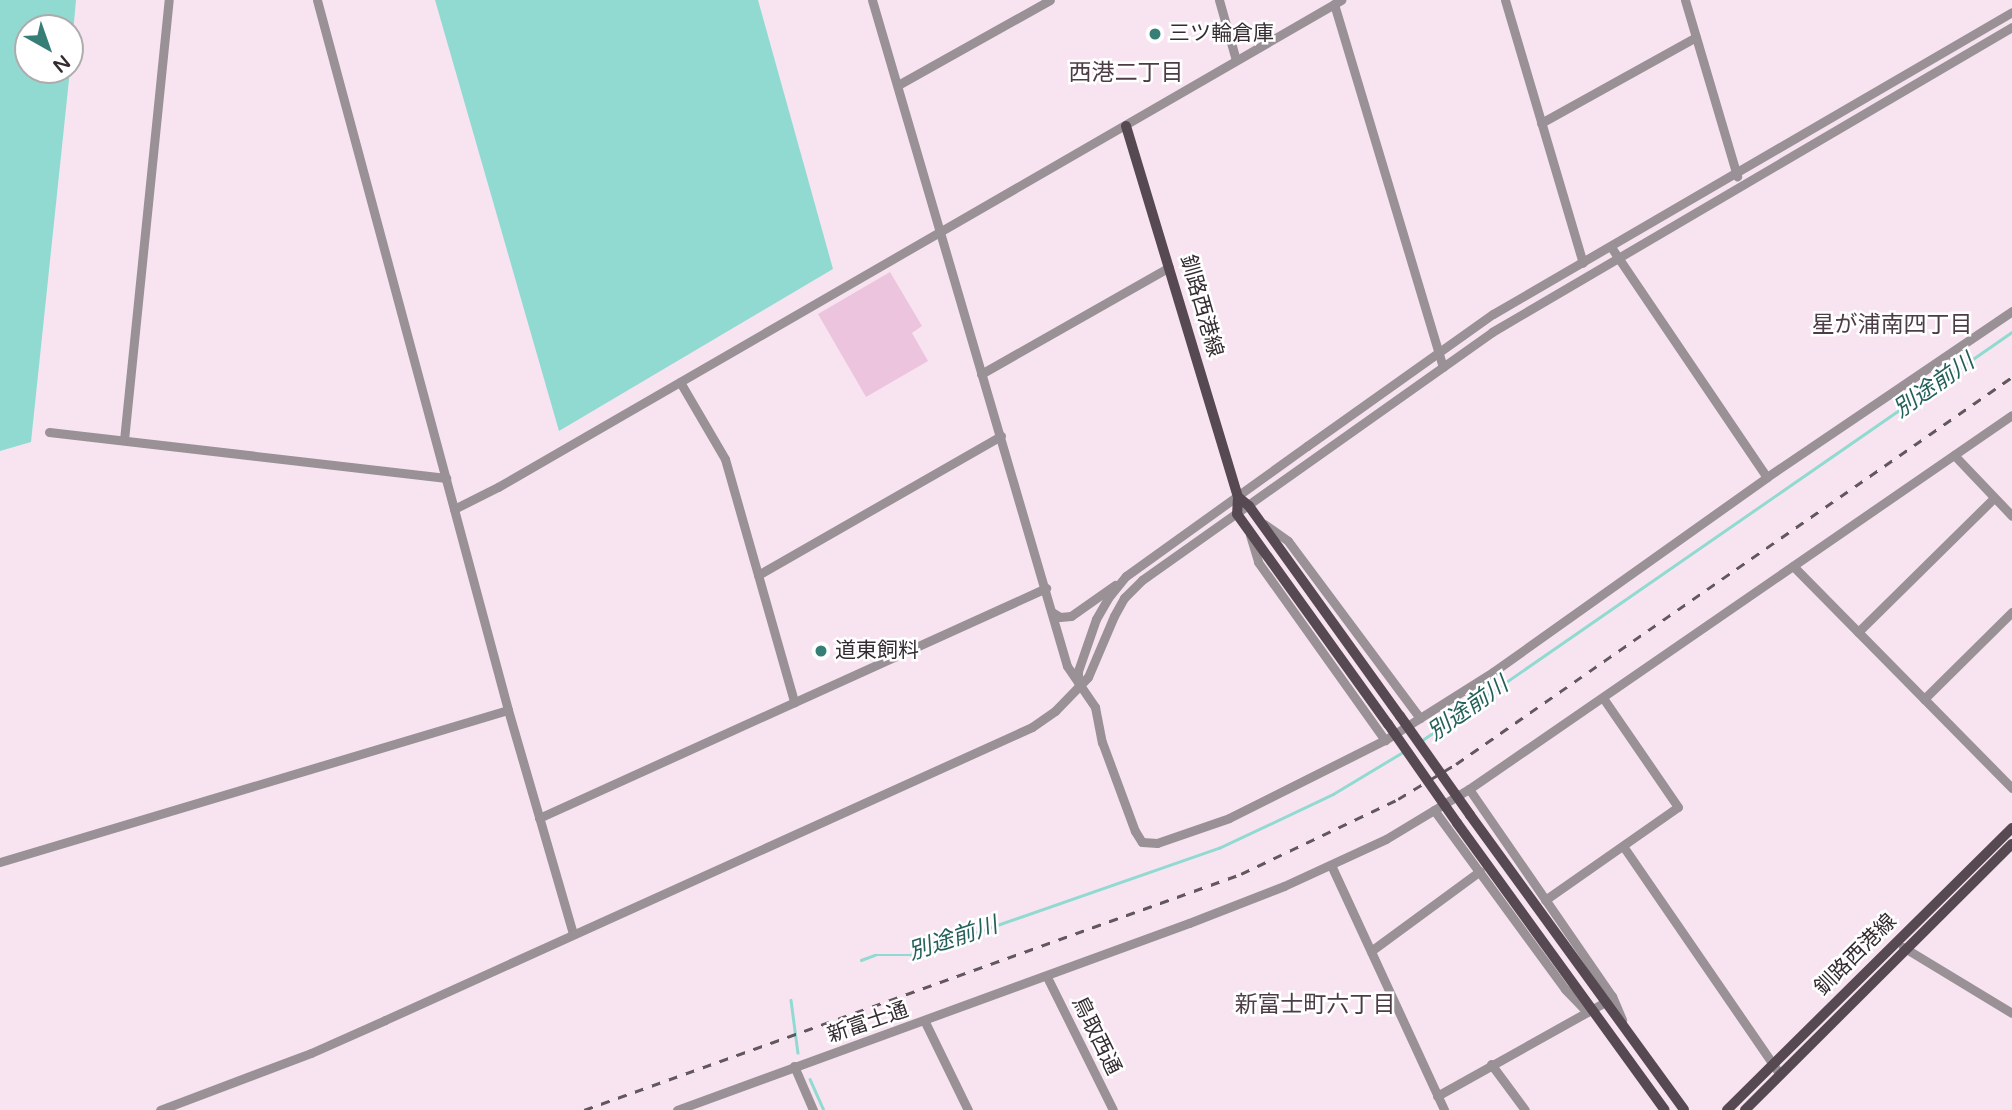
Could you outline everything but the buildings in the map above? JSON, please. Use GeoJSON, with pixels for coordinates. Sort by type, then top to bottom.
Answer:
{"type":"FeatureCollection","features":[{"type":"Feature","properties":{"kind":"main road","name":"釧路西港線"},"geometry":{"type":"LineString","coordinates":[[1126,125],[1238,497],[1237,514]]}},
{"type":"Feature","properties":{"kind":"main road"},"geometry":{"type":"LineString","coordinates":[[1238,497],[1261,522],[1684,1110]]}},
{"type":"Feature","properties":{"kind":"main road"},"geometry":{"type":"LineString","coordinates":[[1237,514],[1589,1011],[1665,1110]]}},
{"type":"Feature","properties":{"kind":"main road","name":"釧路西港線"},"geometry":{"type":"LineString","coordinates":[[1727,1110],[1777,1069],[1901,946],[2012,828]]}},
{"type":"Feature","properties":{"kind":"main road","name":"釧路西港線"},"geometry":{"type":"LineString","coordinates":[[1901,946],[2012,844]]}},
{"type":"Feature","properties":{"kind":"main road","name":"釧路西港線"},"geometry":{"type":"LineString","coordinates":[[1745,1110],[1777,1069]]}},
{"type":"Feature","properties":{"kind":"street"},"geometry":{"type":"LineString","coordinates":[[124,440],[169,0]]}},
{"type":"Feature","properties":{"kind":"street"},"geometry":{"type":"LineString","coordinates":[[317,0],[508,710],[573,934]]}},
{"type":"Feature","properties":{"kind":"street"},"geometry":{"type":"LineString","coordinates":[[872,0],[942,230],[981,374],[1046,587],[1067,666],[1095,706],[1102,742],[1135,831],[1142,842],[1157,844],[1229,818],[1385,740],[1493,672],[1767,477],[2012,311]]}},
{"type":"Feature","properties":{"kind":"street"},"geometry":{"type":"LineString","coordinates":[[898,85],[1050,0]]}},
{"type":"Feature","properties":{"kind":"street"},"geometry":{"type":"LineString","coordinates":[[1219,0],[1236,60]]}},
{"type":"Feature","properties":{"kind":"street"},"geometry":{"type":"LineString","coordinates":[[1505,0],[1583,262]]}},
{"type":"Feature","properties":{"kind":"street"},"geometry":{"type":"LineString","coordinates":[[1685,0],[1741,185]]}},
{"type":"Feature","properties":{"kind":"street"},"geometry":{"type":"LineString","coordinates":[[454,509],[498,487],[1338,2],[1443,367]]}},
{"type":"Feature","properties":{"kind":"street"},"geometry":{"type":"LineString","coordinates":[[1052,612],[1060,617],[1071,616],[1120,583],[1493,314],[2012,12]]}},
{"type":"Feature","properties":{"kind":"street"},"geometry":{"type":"LineString","coordinates":[[160,1110],[311,1053],[1032,727],[1055,711],[1078,684],[1088,677],[1124,598],[1142,580],[1492,332],[2012,27]]}},
{"type":"Feature","properties":{"kind":"street"},"geometry":{"type":"LineString","coordinates":[[1541,123],[1696,37]]}},
{"type":"Feature","properties":{"kind":"street"},"geometry":{"type":"LineString","coordinates":[[1611,247],[1616,259],[1767,477]]}},
{"type":"Feature","properties":{"kind":"street"},"geometry":{"type":"LineString","coordinates":[[981,374],[1169,267]]}},
{"type":"Feature","properties":{"kind":"street"},"geometry":{"type":"LineString","coordinates":[[680,382],[724,459],[794,702]]}},
{"type":"Feature","properties":{"kind":"street","name":"新富士通"},"geometry":{"type":"LineString","coordinates":[[677,1110],[794,1066],[925,1022],[1272,891],[1386,839],[1469,789],[2012,415]]}},
{"type":"Feature","properties":{"kind":"street"},"geometry":{"type":"LineString","coordinates":[[49,432],[446,478]]}},
{"type":"Feature","properties":{"kind":"street"},"geometry":{"type":"LineString","coordinates":[[758,575],[1001,436]]}},
{"type":"Feature","properties":{"kind":"street"},"geometry":{"type":"LineString","coordinates":[[1954,455],[2012,516]]}},
{"type":"Feature","properties":{"kind":"street"},"geometry":{"type":"LineString","coordinates":[[1858,632],[1994,498]]}},
{"type":"Feature","properties":{"kind":"street"},"geometry":{"type":"LineString","coordinates":[[1261,522],[1288,541],[1420,718]]}},
{"type":"Feature","properties":{"kind":"street"},"geometry":{"type":"LineString","coordinates":[[1249,530],[1258,562],[1385,740]]}},
{"type":"Feature","properties":{"kind":"street"},"geometry":{"type":"LineString","coordinates":[[1793,566],[2012,788]]}},
{"type":"Feature","properties":{"kind":"street"},"geometry":{"type":"LineString","coordinates":[[1078,684],[1078,671],[1096,619],[1120,583]]}},
{"type":"Feature","properties":{"kind":"street"},"geometry":{"type":"LineString","coordinates":[[539,818],[1046,587]]}},
{"type":"Feature","properties":{"kind":"street"},"geometry":{"type":"LineString","coordinates":[[1924,699],[2012,612]]}},
{"type":"Feature","properties":{"kind":"street"},"geometry":{"type":"LineString","coordinates":[[1545,901],[1678,807],[1603,698]]}},
{"type":"Feature","properties":{"kind":"street"},"geometry":{"type":"LineString","coordinates":[[0,862],[508,710]]}},
{"type":"Feature","properties":{"kind":"street"},"geometry":{"type":"LineString","coordinates":[[1469,789],[1612,996],[1627,1034]]}},
{"type":"Feature","properties":{"kind":"street"},"geometry":{"type":"LineString","coordinates":[[1434,810],[1564,989],[1589,1011]]}},
{"type":"Feature","properties":{"kind":"street"},"geometry":{"type":"LineString","coordinates":[[1623,846],[1777,1069]]}},
{"type":"Feature","properties":{"kind":"street"},"geometry":{"type":"LineString","coordinates":[[1331,865],[1444,1110]]}},
{"type":"Feature","properties":{"kind":"street"},"geometry":{"type":"LineString","coordinates":[[1371,951],[1480,871]]}},
{"type":"Feature","properties":{"kind":"street"},"geometry":{"type":"LineString","coordinates":[[1901,946],[2012,1013]]}},
{"type":"Feature","properties":{"kind":"street","name":"鳥取西通"},"geometry":{"type":"LineString","coordinates":[[1047,977],[1112,1110]]}},
{"type":"Feature","properties":{"kind":"street"},"geometry":{"type":"LineString","coordinates":[[1437,1096],[1605,1002]]}},
{"type":"Feature","properties":{"kind":"street"},"geometry":{"type":"LineString","coordinates":[[925,1022],[968,1110]]}},
{"type":"Feature","properties":{"kind":"street"},"geometry":{"type":"LineString","coordinates":[[1491,1064],[1525,1110]]}},
{"type":"Feature","properties":{"kind":"street"},"geometry":{"type":"LineString","coordinates":[[794,1066],[814,1110]]}},
{"type":"Feature","properties":{"kind":"shaded area"},"geometry":{"type":"Polygon","coordinates":[[[0,0],[76,0],[75,14],[14,14],[14,84],[69,84],[31,442],[0,451],[0,0]]]}},
{"type":"Feature","properties":{"kind":"shaded area"},"geometry":{"type":"Polygon","coordinates":[[[435,0],[758,0],[833,269],[559,431],[435,0]]]}},
{"type":"Feature","properties":{"kind":"shaded area"},"geometry":{"type":"Polygon","coordinates":[[[890,272],[922,326],[912,333],[928,361],[866,397],[818,314],[890,272]]]}},
{"type":"Feature","properties":{"kind":"waterway","name":"別途前川"},"geometry":{"type":"LineString","coordinates":[[1421,741],[2012,332]]}},
{"type":"Feature","properties":{"kind":"waterway","name":"別途前川"},"geometry":{"type":"LineString","coordinates":[[861,960],[875,955],[911,955],[1219,848],[1333,794],[1403,752]]}},
{"type":"Feature","properties":{"kind":"waterway","name":"別途前川"},"geometry":{"type":"LineString","coordinates":[[791,1000],[798,1053]]}},
{"type":"Feature","properties":{"kind":"waterway","name":"別途前川"},"geometry":{"type":"LineString","coordinates":[[810,1079],[824,1110]]}},
{"type":"Feature","properties":{"kind":"railway"},"geometry":{"type":"LineString","coordinates":[[584,1110],[1241,874],[1398,799],[1456,764],[2012,377]]}},
{"type":"Feature","properties":{"kind":"place","name":"三ツ輪倉庫"},"geometry":{"type":"Point","coordinates":[1155,34]}},
{"type":"Feature","properties":{"kind":"place","name":"道東飼料"},"geometry":{"type":"Point","coordinates":[821,651]}},
{"type":"Feature","properties":{"kind":"district","name":"西港二丁目"},"geometry":{"type":"Point","coordinates":[1126,73]}},
{"type":"Feature","properties":{"kind":"district","name":"星が浦南四丁目"},"geometry":{"type":"Point","coordinates":[1892,325]}},
{"type":"Feature","properties":{"kind":"district","name":"新富士町六丁目"},"geometry":{"type":"Point","coordinates":[1315,1005]}}]}
